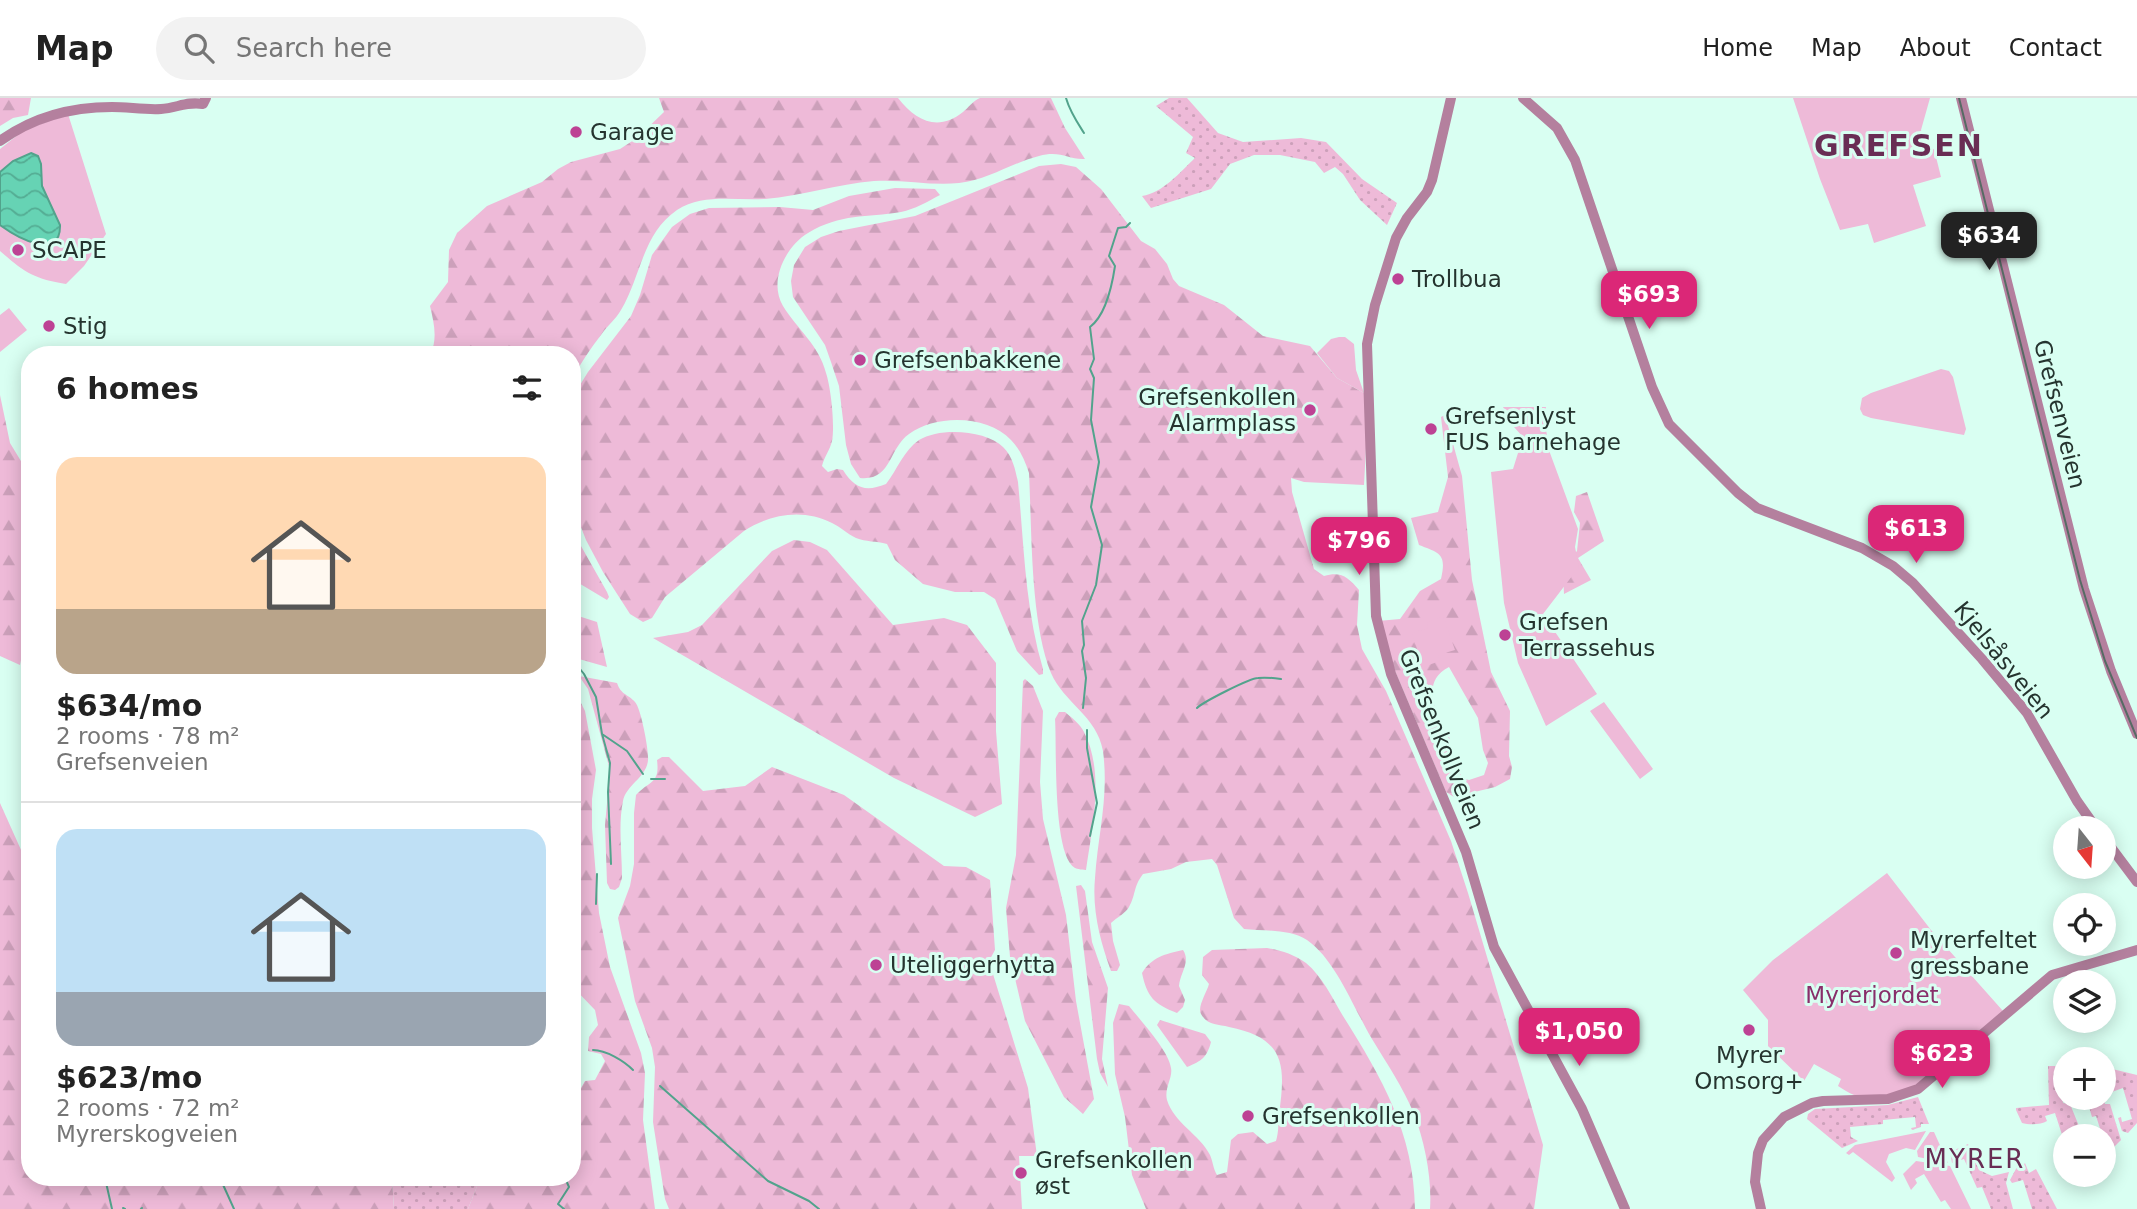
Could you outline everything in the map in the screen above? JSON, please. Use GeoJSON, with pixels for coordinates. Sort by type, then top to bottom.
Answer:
{"type":"FeatureCollection","features":[{"type":"Feature","properties":{"kind":"street","name":"Grefsenkollveien"},"geometry":{"type":"LineString","coordinates":[[1451,98],[1432,180],[1396,239],[1379,289],[1368,336],[1366,361],[1376,616],[1391,674],[1466,852],[1494,947],[1579,1101],[1625,1209]]}},
{"type":"Feature","properties":{"kind":"street","name":"Kjelsåsveien"},"geometry":{"type":"LineString","coordinates":[[1523,98],[1558,128],[1575,160],[1652,387],[1669,424],[1738,493],[1757,508],[1862,548],[1893,566],[1913,583],[2027,713],[2088,816]]}},
{"type":"Feature","properties":{"kind":"street","name":"Grefsenveien"},"geometry":{"type":"LineString","coordinates":[[1961,98],[2084,589],[2111,671],[2137,734]]}},
{"type":"Feature","properties":{"kind":"street"},"geometry":{"type":"LineString","coordinates":[[0,141],[22,126],[54,114],[109,107],[163,109],[204,101]]}},
{"type":"Feature","properties":{"kind":"street"},"geometry":{"type":"LineString","coordinates":[[2116,854],[2137,882]]}},
{"type":"Feature","properties":{"kind":"street"},"geometry":{"type":"LineString","coordinates":[[1761,1209],[1755,1182],[1758,1153],[1763,1140],[1784,1117],[1812,1103],[1888,1099],[1918,1089],[2052,975],[2137,950]]}},
{"type":"Feature","properties":{"kind":"green space"},"geometry":{"type":"Polygon","coordinates":[[[0,98],[31,98],[28,115],[13,118],[0,126],[0,98]]]}},
{"type":"Feature","properties":{"kind":"green space"},"geometry":{"type":"Polygon","coordinates":[[[659,98],[898,98],[912,113],[936,122],[954,118],[980,98],[1051,98],[1065,128],[1085,159],[1047,154],[959,183],[874,181],[779,197],[698,201],[677,210],[656,231],[621,310],[581,364],[581,346],[433,346],[435,337],[430,306],[448,282],[449,250],[457,233],[487,206],[542,182],[571,162],[620,149],[637,138],[664,112],[659,98]]]}},
{"type":"Feature","properties":{"kind":"green space"},"geometry":{"type":"Polygon","coordinates":[[[1169,98],[1187,98],[1218,133],[1243,142],[1301,138],[1326,142],[1362,179],[1397,203],[1387,225],[1360,200],[1343,174],[1335,167],[1324,173],[1315,162],[1280,155],[1254,155],[1230,164],[1211,189],[1151,208],[1142,196],[1164,186],[1195,158],[1186,153],[1193,137],[1156,106],[1169,98]]]}},
{"type":"Feature","properties":{"kind":"green space"},"geometry":{"type":"Polygon","coordinates":[[[1793,98],[1930,98],[1921,130],[1926,150],[1934,149],[1941,177],[1913,185],[1926,226],[1874,243],[1868,224],[1840,230],[1793,98]]]}},
{"type":"Feature","properties":{"kind":"green space"},"geometry":{"type":"Polygon","coordinates":[[[68,114],[106,234],[84,266],[66,284],[30,274],[0,251],[0,149],[24,130],[68,114]]]}},
{"type":"Feature","properties":{"kind":"green space"},"geometry":{"type":"Polygon","coordinates":[[[1061,164],[1076,167],[1101,189],[1141,241],[1155,249],[1179,286],[1224,305],[1263,336],[1310,346],[1337,378],[1364,393],[1367,429],[1364,485],[1304,482],[1291,478],[1292,492],[1314,569],[1324,576],[1344,576],[1359,590],[1357,625],[1362,649],[1386,691],[1451,841],[1543,1145],[1534,1209],[1430,1209],[1427,1161],[1414,1114],[1336,972],[1317,949],[1300,936],[1285,932],[1244,929],[1234,918],[1217,865],[1212,859],[1186,862],[1171,869],[1143,874],[1129,907],[1111,923],[1120,965],[1117,971],[1111,971],[1100,937],[1094,890],[1104,800],[1103,751],[1094,728],[1057,684],[1044,652],[1033,575],[1029,473],[1022,455],[1001,432],[976,422],[962,420],[920,427],[902,440],[884,469],[870,478],[860,478],[851,464],[839,386],[831,362],[825,345],[793,297],[791,281],[794,265],[805,247],[821,237],[839,231],[915,216],[1039,166],[1061,164]]]}},
{"type":"Feature","properties":{"kind":"green space"},"geometry":{"type":"Polygon","coordinates":[[[895,188],[935,189],[940,195],[906,211],[832,222],[808,233],[786,255],[777,286],[779,296],[783,306],[818,354],[828,380],[833,434],[822,466],[828,472],[843,470],[857,485],[873,488],[886,484],[909,449],[928,436],[962,432],[986,437],[1003,447],[1015,468],[1018,482],[1029,600],[1043,674],[1039,675],[1017,651],[995,599],[984,592],[955,592],[923,584],[895,560],[887,544],[856,538],[821,518],[787,515],[754,525],[665,597],[652,618],[643,622],[630,614],[586,540],[581,527],[581,383],[631,316],[652,255],[672,227],[690,214],[709,208],[780,207],[813,210],[849,196],[895,188]]]}},
{"type":"Feature","properties":{"kind":"green space"},"geometry":{"type":"Polygon","coordinates":[[[9,308],[27,330],[0,352],[0,315],[9,308]]]}},
{"type":"Feature","properties":{"kind":"green space"},"geometry":{"type":"Polygon","coordinates":[[[1345,337],[1354,344],[1356,370],[1364,393],[1337,378],[1317,353],[1331,339],[1345,337]]]}},
{"type":"Feature","properties":{"kind":"green space"},"geometry":{"type":"Polygon","coordinates":[[[1941,369],[1949,371],[1953,377],[1966,429],[1964,435],[1863,415],[1860,409],[1862,398],[1941,369]]]}},
{"type":"Feature","properties":{"kind":"green space"},"geometry":{"type":"Polygon","coordinates":[[[0,395],[10,443],[21,461],[20,665],[0,656],[0,395]]]}},
{"type":"Feature","properties":{"kind":"green space"},"geometry":{"type":"Polygon","coordinates":[[[1503,407],[1546,407],[1544,418],[1550,453],[1578,529],[1575,547],[1579,567],[1543,614],[1597,694],[1546,726],[1518,663],[1504,603],[1491,472],[1513,469],[1523,437],[1503,407]]]}},
{"type":"Feature","properties":{"kind":"green space"},"geometry":{"type":"Polygon","coordinates":[[[1445,415],[1462,476],[1472,580],[1491,672],[1510,711],[1509,756],[1512,767],[1510,779],[1495,787],[1454,797],[1446,792],[1395,671],[1378,621],[1400,619],[1420,591],[1441,579],[1442,559],[1436,552],[1419,545],[1411,518],[1438,512],[1448,477],[1441,417],[1445,415]],[[1449,667],[1441,673],[1433,686],[1436,711],[1441,729],[1448,732],[1462,778],[1469,780],[1484,775],[1488,763],[1478,718],[1449,667]]]}},
{"type":"Feature","properties":{"kind":"green space"},"geometry":{"type":"Polygon","coordinates":[[[1587,492],[1604,541],[1578,558],[1591,580],[1564,594],[1565,571],[1569,560],[1577,551],[1580,523],[1574,512],[1576,496],[1587,492]]]}},
{"type":"Feature","properties":{"kind":"green space"},"geometry":{"type":"Polygon","coordinates":[[[794,540],[810,542],[827,550],[893,625],[944,618],[967,625],[996,663],[996,731],[1002,804],[975,817],[894,778],[653,638],[688,632],[702,625],[772,551],[794,540]]]}},
{"type":"Feature","properties":{"kind":"green space"},"geometry":{"type":"Polygon","coordinates":[[[581,546],[607,592],[607,600],[581,584],[581,546]]]}},
{"type":"Feature","properties":{"kind":"green space"},"geometry":{"type":"Polygon","coordinates":[[[1443,616],[1455,650],[1438,655],[1440,661],[1423,667],[1412,633],[1428,628],[1427,622],[1443,616]]]}},
{"type":"Feature","properties":{"kind":"green space"},"geometry":{"type":"Polygon","coordinates":[[[581,617],[597,622],[607,667],[581,660],[581,617]]]}},
{"type":"Feature","properties":{"kind":"green space"},"geometry":{"type":"Polygon","coordinates":[[[581,676],[617,683],[637,706],[646,739],[647,766],[623,801],[620,829],[622,878],[615,890],[610,889],[607,883],[605,825],[610,770],[588,689],[581,676]]]}},
{"type":"Feature","properties":{"kind":"green space"},"geometry":{"type":"Polygon","coordinates":[[[1025,679],[1033,686],[1043,711],[1040,782],[1043,819],[1066,915],[1076,1001],[1094,1099],[1083,1114],[1064,1097],[1025,1021],[1010,957],[1006,908],[1016,855],[1025,679]]]}},
{"type":"Feature","properties":{"kind":"green space"},"geometry":{"type":"Polygon","coordinates":[[[1604,702],[1653,769],[1640,779],[1590,711],[1604,702]]]}},
{"type":"Feature","properties":{"kind":"green space"},"geometry":{"type":"Polygon","coordinates":[[[581,703],[585,711],[596,770],[592,828],[599,913],[610,967],[641,1053],[645,1073],[643,1120],[655,1209],[468,1209],[477,1186],[581,1186],[581,1088],[585,1081],[595,1080],[605,1061],[601,1054],[588,1051],[589,1037],[598,1025],[595,1010],[581,995],[581,703]]]}},
{"type":"Feature","properties":{"kind":"green space"},"geometry":{"type":"Polygon","coordinates":[[[1059,712],[1065,712],[1082,729],[1094,765],[1094,818],[1086,870],[1075,868],[1062,843],[1056,775],[1055,719],[1059,712]]]}},
{"type":"Feature","properties":{"kind":"green space"},"geometry":{"type":"Polygon","coordinates":[[[669,757],[703,791],[745,786],[772,767],[844,795],[944,866],[966,867],[990,880],[995,950],[989,961],[1028,1088],[1037,1156],[1019,1156],[1022,1209],[669,1209],[665,1199],[653,1122],[655,1067],[652,1048],[635,1001],[618,918],[630,886],[634,864],[636,795],[653,781],[658,768],[657,760],[669,757]]]}},
{"type":"Feature","properties":{"kind":"green space"},"geometry":{"type":"Polygon","coordinates":[[[0,803],[21,850],[21,1186],[393,1186],[394,1209],[0,1209],[0,803]]]}},
{"type":"Feature","properties":{"kind":"green space","name":"Myrerjordet"},"geometry":{"type":"Polygon","coordinates":[[[1887,873],[1931,930],[2003,1011],[1915,1086],[1885,1096],[1861,1097],[1838,1086],[1841,1079],[1814,1064],[1804,1081],[1768,1046],[1768,1020],[1743,990],[1773,960],[1887,873]]]}},
{"type":"Feature","properties":{"kind":"green space"},"geometry":{"type":"Polygon","coordinates":[[[1081,885],[1085,891],[1092,942],[1108,988],[1102,1059],[1108,1087],[1100,1073],[1097,1059],[1076,886],[1081,885]]]}},
{"type":"Feature","properties":{"kind":"green space"},"geometry":{"type":"Polygon","coordinates":[[[1267,948],[1292,955],[1312,968],[1371,1062],[1402,1131],[1409,1156],[1415,1209],[1146,1209],[1132,1175],[1125,1117],[1115,1074],[1113,1023],[1119,1004],[1129,1006],[1160,1045],[1169,1061],[1171,1072],[1166,1096],[1170,1108],[1210,1155],[1217,1175],[1227,1172],[1231,1140],[1238,1134],[1253,1132],[1267,1144],[1276,1141],[1281,1068],[1278,1056],[1261,1038],[1210,1023],[1201,1014],[1201,1004],[1209,984],[1202,975],[1203,957],[1212,950],[1267,948]]]}},
{"type":"Feature","properties":{"kind":"green space"},"geometry":{"type":"Polygon","coordinates":[[[1183,950],[1186,963],[1179,986],[1185,1000],[1177,1013],[1153,999],[1146,988],[1142,973],[1150,963],[1160,957],[1183,950]]]}},
{"type":"Feature","properties":{"kind":"green space"},"geometry":{"type":"Polygon","coordinates":[[[1160,1020],[1205,1034],[1211,1042],[1206,1055],[1187,1067],[1157,1025],[1160,1020]]]}},
{"type":"Feature","properties":{"kind":"green space"},"geometry":{"type":"Polygon","coordinates":[[[2048,1066],[2053,1066],[2053,1110],[2072,1110],[2078,1124],[2059,1124],[2055,1113],[2045,1116],[2047,1121],[2038,1124],[2022,1123],[2016,1110],[2049,1105],[2048,1066]]]}},
{"type":"Feature","properties":{"kind":"green space"},"geometry":{"type":"Polygon","coordinates":[[[2116,1070],[2137,1075],[2137,1123],[2128,1133],[2122,1131],[2118,1118],[2121,1117],[2122,1122],[2132,1119],[2123,1088],[2116,1090],[2116,1070]]]}},
{"type":"Feature","properties":{"kind":"green space"},"geometry":{"type":"Polygon","coordinates":[[[1918,1097],[1929,1124],[1921,1124],[1921,1127],[1912,1130],[1911,1128],[1916,1127],[1915,1117],[1850,1127],[1851,1137],[1858,1141],[1842,1148],[1807,1119],[1808,1114],[1815,1109],[1888,1105],[1918,1097]]]}},
{"type":"Feature","properties":{"kind":"green space"},"geometry":{"type":"Polygon","coordinates":[[[2090,1110],[2112,1110],[2121,1140],[2116,1145],[2116,1124],[2099,1124],[2096,1116],[2092,1117],[2090,1110]]]}},
{"type":"Feature","properties":{"kind":"green space"},"geometry":{"type":"Polygon","coordinates":[[[1926,1131],[1915,1150],[1906,1148],[1889,1154],[1886,1162],[1895,1178],[1892,1182],[1853,1152],[1849,1155],[1846,1153],[1855,1145],[1926,1131]]]}},
{"type":"Feature","properties":{"kind":"green space"},"geometry":{"type":"Polygon","coordinates":[[[1930,1132],[1934,1132],[1948,1163],[1918,1157],[1917,1151],[1930,1132]]]}},
{"type":"Feature","properties":{"kind":"green space"},"geometry":{"type":"Polygon","coordinates":[[[1968,1144],[1979,1170],[1992,1176],[2009,1172],[2006,1183],[2013,1209],[1991,1209],[1982,1187],[1977,1188],[1964,1159],[1952,1163],[1950,1152],[1968,1144]]]}},
{"type":"Feature","properties":{"kind":"green space"},"geometry":{"type":"Polygon","coordinates":[[[1916,1161],[1950,1166],[1971,1209],[1951,1209],[1945,1200],[1941,1202],[1924,1174],[1915,1179],[1917,1183],[1911,1190],[1903,1174],[1916,1161]]]}},
{"type":"Feature","properties":{"kind":"green space"},"geometry":{"type":"Polygon","coordinates":[[[2025,1163],[2029,1173],[2036,1169],[2057,1209],[2032,1209],[2023,1180],[2012,1183],[2010,1180],[2017,1167],[2020,1169],[2025,1163]]]}},
{"type":"Feature","properties":{"kind":"green space"},"geometry":{"type":"Polygon","coordinates":[[[393,1186],[477,1186],[468,1209],[394,1209],[393,1186]]]}},
{"type":"Feature","properties":{"kind":"water"},"geometry":{"type":"Polygon","coordinates":[[[31,153],[38,156],[42,186],[60,225],[58,236],[53,243],[45,245],[26,240],[0,225],[0,172],[13,161],[31,153]]]}},
{"type":"Feature","properties":{"kind":"waterway"},"geometry":{"type":"LineString","coordinates":[[1066,98],[1084,133]]}},
{"type":"Feature","properties":{"kind":"waterway"},"geometry":{"type":"LineString","coordinates":[[1083,708],[1086,678],[1082,651],[1082,621],[1096,585],[1102,545],[1091,507],[1099,462],[1091,420],[1094,378],[1090,369],[1094,359],[1090,327],[1104,308],[1110,291],[1115,266],[1109,256],[1118,228],[1126,227],[1130,223]]}},
{"type":"Feature","properties":{"kind":"waterway"},"geometry":{"type":"LineString","coordinates":[[581,670],[596,697],[610,763],[608,792],[611,864]]}},
{"type":"Feature","properties":{"kind":"waterway"},"geometry":{"type":"LineString","coordinates":[[1197,708],[1253,679],[1281,679]]}},
{"type":"Feature","properties":{"kind":"waterway"},"geometry":{"type":"LineString","coordinates":[[1087,730],[1087,748],[1097,803],[1090,836]]}},
{"type":"Feature","properties":{"kind":"waterway"},"geometry":{"type":"LineString","coordinates":[[602,734],[627,751],[643,774]]}},
{"type":"Feature","properties":{"kind":"waterway"},"geometry":{"type":"LineString","coordinates":[[651,779],[665,779]]}},
{"type":"Feature","properties":{"kind":"waterway"},"geometry":{"type":"LineString","coordinates":[[596,904],[597,874]]}},
{"type":"Feature","properties":{"kind":"waterway"},"geometry":{"type":"LineString","coordinates":[[593,1050],[614,1057],[633,1070]]}},
{"type":"Feature","properties":{"kind":"waterway"},"geometry":{"type":"LineString","coordinates":[[660,1086],[768,1181],[809,1201],[819,1209]]}},
{"type":"Feature","properties":{"kind":"waterway"},"geometry":{"type":"LineString","coordinates":[[107,1186],[112,1209]]}},
{"type":"Feature","properties":{"kind":"waterway"},"geometry":{"type":"LineString","coordinates":[[224,1186],[234,1209]]}},
{"type":"Feature","properties":{"kind":"waterway"},"geometry":{"type":"LineString","coordinates":[[564,1209],[558,1204],[569,1186]]}},
{"type":"Feature","properties":{"kind":"tram line"},"geometry":{"type":"LineString","coordinates":[[1959,98],[2080,580],[2105,661],[2137,738]]}},
{"type":"Feature","properties":{"kind":"place","name":"Garage"},"geometry":{"type":"Point","coordinates":[576,132]}},
{"type":"Feature","properties":{"kind":"place","name":"SCAPE"},"geometry":{"type":"Point","coordinates":[18,250]}},
{"type":"Feature","properties":{"kind":"place","name":"Trollbua"},"geometry":{"type":"Point","coordinates":[1398,279]}},
{"type":"Feature","properties":{"kind":"place","name":"Stig"},"geometry":{"type":"Point","coordinates":[49,326]}},
{"type":"Feature","properties":{"kind":"place","name":"Grefsenbakkene"},"geometry":{"type":"Point","coordinates":[860,360]}},
{"type":"Feature","properties":{"kind":"place","name":"Grefsenkollen Alarmplass"},"geometry":{"type":"Point","coordinates":[1310,410]}},
{"type":"Feature","properties":{"kind":"place","name":"Grefsenlyst FUS barnehage"},"geometry":{"type":"Point","coordinates":[1431,429]}},
{"type":"Feature","properties":{"kind":"place","name":"Grefsen Terrassehus"},"geometry":{"type":"Point","coordinates":[1505,635]}},
{"type":"Feature","properties":{"kind":"place","name":"Myrerfeltet gressbane"},"geometry":{"type":"Point","coordinates":[1896,953]}},
{"type":"Feature","properties":{"kind":"place","name":"Uteliggerhytta"},"geometry":{"type":"Point","coordinates":[876,965]}},
{"type":"Feature","properties":{"kind":"place","name":"Myrer Omsorg+"},"geometry":{"type":"Point","coordinates":[1749,1030]}},
{"type":"Feature","properties":{"kind":"place","name":"Grefsenkollen"},"geometry":{"type":"Point","coordinates":[1248,1116]}},
{"type":"Feature","properties":{"kind":"place","name":"Grefsenkollen øst"},"geometry":{"type":"Point","coordinates":[1021,1173]}},
{"type":"Feature","properties":{"kind":"district","name":"GREFSEN"},"geometry":{"type":"Point","coordinates":[1899,146]}},
{"type":"Feature","properties":{"kind":"district","name":"MYRER"},"geometry":{"type":"Point","coordinates":[1975,1159]}}]}
